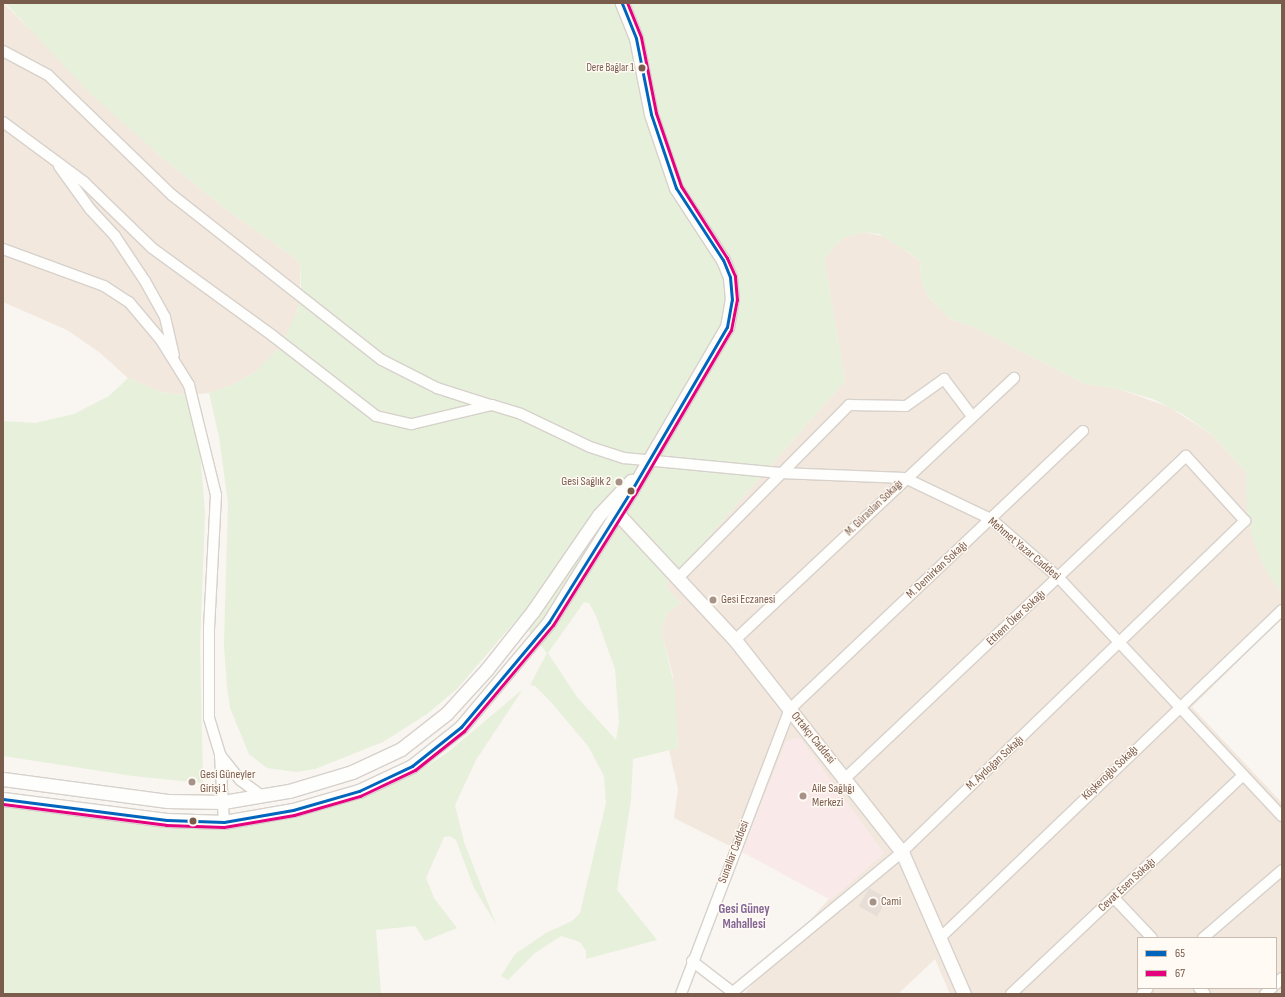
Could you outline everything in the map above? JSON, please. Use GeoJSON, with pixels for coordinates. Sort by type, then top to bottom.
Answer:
{"type":"FeatureCollection","features":[{"type":"Feature","properties":{"kind":"street"},"geometry":{"type":"LineString","coordinates":[[3,799],[167,820],[224,822],[293,810],[359,791],[412,766],[461,727],[502,682],[549,622],[648,462],[727,327],[732,300],[730,277],[723,260],[676,188],[651,114],[636,38],[622,3]]}},
{"type":"Feature","properties":{"kind":"street","name":"Mehmet Yazar Caddesi"},"geometry":{"type":"LineString","coordinates":[[3,51],[48,75],[172,195],[382,360],[437,388],[521,414],[590,447],[648,462],[780,473],[905,478],[991,519],[1059,578],[1122,643],[1242,775],[1282,816]]}},
{"type":"Feature","properties":{"kind":"street"},"geometry":{"type":"LineString","coordinates":[[3,122],[54,158],[84,182],[152,248],[273,336],[376,416],[412,424],[492,405]]}},
{"type":"Feature","properties":{"kind":"street"},"geometry":{"type":"LineString","coordinates":[[54,158],[90,209],[115,236],[145,281],[165,318],[177,367]]}},
{"type":"Feature","properties":{"kind":"street"},"geometry":{"type":"LineString","coordinates":[[3,249],[104,286],[129,302],[162,340],[177,367],[189,384],[216,495],[208,628],[209,718],[220,755],[224,822]]}},
{"type":"Feature","properties":{"kind":"street","name":"M. Güraslan Sokağı"},"geometry":{"type":"LineString","coordinates":[[735,640],[905,478],[1014,378]]}},
{"type":"Feature","properties":{"kind":"street"},"geometry":{"type":"LineString","coordinates":[[677,579],[849,404],[906,406],[944,379],[972,416]]}},
{"type":"Feature","properties":{"kind":"street","name":"M. Demirkan Sokağı"},"geometry":{"type":"LineString","coordinates":[[790,710],[1083,431]]}},
{"type":"Feature","properties":{"kind":"street","name":"Ethem Öker Sokağı"},"geometry":{"type":"LineString","coordinates":[[845,778],[1059,578],[1186,456],[1245,521]]}},
{"type":"Feature","properties":{"kind":"street"},"geometry":{"type":"LineString","coordinates":[[3,779],[168,801],[223,802],[262,796],[352,772],[401,749],[447,713],[533,611],[599,515],[648,462]]}},
{"type":"Feature","properties":{"kind":"street","name":"Ortakçı Caddesi"},"geometry":{"type":"LineString","coordinates":[[617,513],[735,640],[902,852],[941,937],[964,994]]}},
{"type":"Feature","properties":{"kind":"street","name":"M. Aydoğan Sokağı"},"geometry":{"type":"LineString","coordinates":[[734,993],[902,852],[1122,643],[1245,521]]}},
{"type":"Feature","properties":{"kind":"street","name":"Köşkeroğlu Sokağı"},"geometry":{"type":"LineString","coordinates":[[941,937],[1180,706],[1282,610]]}},
{"type":"Feature","properties":{"kind":"street","name":"Sunallar Caddesi"},"geometry":{"type":"LineString","coordinates":[[681,994],[692,961],[790,710]]}},
{"type":"Feature","properties":{"kind":"street"},"geometry":{"type":"LineString","coordinates":[[220,755],[240,780],[262,796]]}},
{"type":"Feature","properties":{"kind":"street","name":"Cevat Esen Sokağı"},"geometry":{"type":"LineString","coordinates":[[1011,994],[1242,775]]}},
{"type":"Feature","properties":{"kind":"street"},"geometry":{"type":"LineString","coordinates":[[1204,937],[1282,870]]}},
{"type":"Feature","properties":{"kind":"street"},"geometry":{"type":"LineString","coordinates":[[1114,898],[1151,937]]}},
{"type":"Feature","properties":{"kind":"street"},"geometry":{"type":"LineString","coordinates":[[692,961],[734,993]]}},
{"type":"Feature","properties":{"kind":"shaded area"},"geometry":{"type":"Polygon","coordinates":[[[3,3],[158,154],[227,210],[300,262],[300,300],[293,324],[273,356],[254,373],[232,385],[209,393],[185,395],[161,392],[128,378],[99,352],[67,330],[3,302],[3,3]]]}},
{"type":"Feature","properties":{"kind":"shaded area"},"geometry":{"type":"Polygon","coordinates":[[[864,232],[886,237],[920,261],[921,279],[927,295],[950,319],[974,327],[1085,384],[1119,389],[1169,407],[1211,434],[1246,472],[1250,527],[1263,565],[1282,594],[1282,618],[1192,707],[1282,803],[1282,994],[950,994],[935,959],[898,994],[744,994],[829,899],[884,853],[787,740],[742,852],[674,818],[678,789],[669,750],[678,748],[673,676],[661,631],[667,613],[681,603],[665,586],[845,381],[824,258],[843,238],[864,232]]]}},
{"type":"Feature","properties":{"kind":"shaded area","name":"Aile Sağlığı Merkezi"},"geometry":{"type":"Polygon","coordinates":[[[800,738],[884,853],[831,900],[742,852],[787,740],[800,738]]]}},
{"type":"Feature","properties":{"kind":"green space"},"geometry":{"type":"Polygon","coordinates":[[[5,3],[1282,3],[1282,594],[1263,565],[1253,540],[1247,513],[1246,472],[1211,434],[1184,415],[1153,399],[1119,389],[1085,384],[974,327],[950,319],[927,295],[921,279],[920,261],[911,254],[879,234],[864,232],[843,238],[824,258],[845,381],[665,586],[681,603],[667,613],[661,631],[675,688],[678,748],[633,759],[631,800],[617,890],[657,940],[586,959],[586,951],[580,942],[561,936],[535,953],[508,980],[501,976],[515,954],[546,933],[572,921],[580,913],[606,803],[604,776],[588,746],[550,701],[535,686],[530,685],[547,653],[518,618],[458,688],[427,714],[383,742],[315,769],[296,772],[267,768],[249,754],[230,708],[227,687],[224,645],[228,503],[219,437],[209,393],[232,385],[254,373],[281,346],[297,312],[301,287],[300,262],[227,210],[158,154],[91,94],[5,3]],[[584,602],[548,653],[577,697],[616,740],[619,723],[615,669],[596,616],[589,603],[584,602]]]}},
{"type":"Feature","properties":{"kind":"green space"},"geometry":{"type":"Polygon","coordinates":[[[128,378],[161,392],[185,395],[200,450],[205,513],[200,645],[203,783],[133,776],[3,756],[3,421],[35,423],[74,414],[109,396],[128,378]]]}},
{"type":"Feature","properties":{"kind":"green space"},"geometry":{"type":"Polygon","coordinates":[[[523,689],[476,760],[455,805],[464,842],[496,924],[474,888],[456,840],[450,836],[444,837],[426,878],[434,898],[457,928],[425,941],[415,926],[376,930],[381,994],[3,994],[3,801],[261,821],[312,813],[367,795],[428,765],[447,753],[523,689]]]}},
{"type":"Feature","properties":{"kind":"building","name":"Cami"},"geometry":{"type":"Polygon","coordinates":[[[869,888],[887,898],[877,917],[859,906],[869,888]]]}},
{"type":"Feature","properties":{"kind":"transit line","name":"65"},"geometry":{"type":"LineString","coordinates":[[3,799],[167,820],[224,822],[293,810],[359,791],[412,766],[461,727],[549,622],[631,491],[727,327],[732,300],[730,277],[723,260],[676,188],[651,114],[636,38],[622,3]]}},
{"type":"Feature","properties":{"kind":"transit line","name":"67"},"geometry":{"type":"LineString","coordinates":[[3,804],[166,825],[224,827],[294,815],[360,796],[415,770],[464,731],[553,625],[635,494],[731,330],[737,300],[735,276],[727,258],[681,186],[656,113],[641,37],[627,3]]}},
{"type":"Feature","properties":{"kind":"place","name":"Dere Bağlar 1"},"geometry":{"type":"Point","coordinates":[642,68]}},
{"type":"Feature","properties":{"kind":"place","name":"Gesi Sağlık 2"},"geometry":{"type":"Point","coordinates":[619,482]}},
{"type":"Feature","properties":{"kind":"place","name":"Gesi Eczanesi"},"geometry":{"type":"Point","coordinates":[713,600]}},
{"type":"Feature","properties":{"kind":"place","name":"Gesi Güneyler Girişi 1"},"geometry":{"type":"Point","coordinates":[192,782]}},
{"type":"Feature","properties":{"kind":"place","name":"Aile Sağlığı Merkezi"},"geometry":{"type":"Point","coordinates":[803,796]}},
{"type":"Feature","properties":{"kind":"place","name":"Cami"},"geometry":{"type":"Point","coordinates":[873,902]}},
{"type":"Feature","properties":{"kind":"district","name":"Gesi Güney Mahallesi"},"geometry":{"type":"Point","coordinates":[744,918]}}]}
